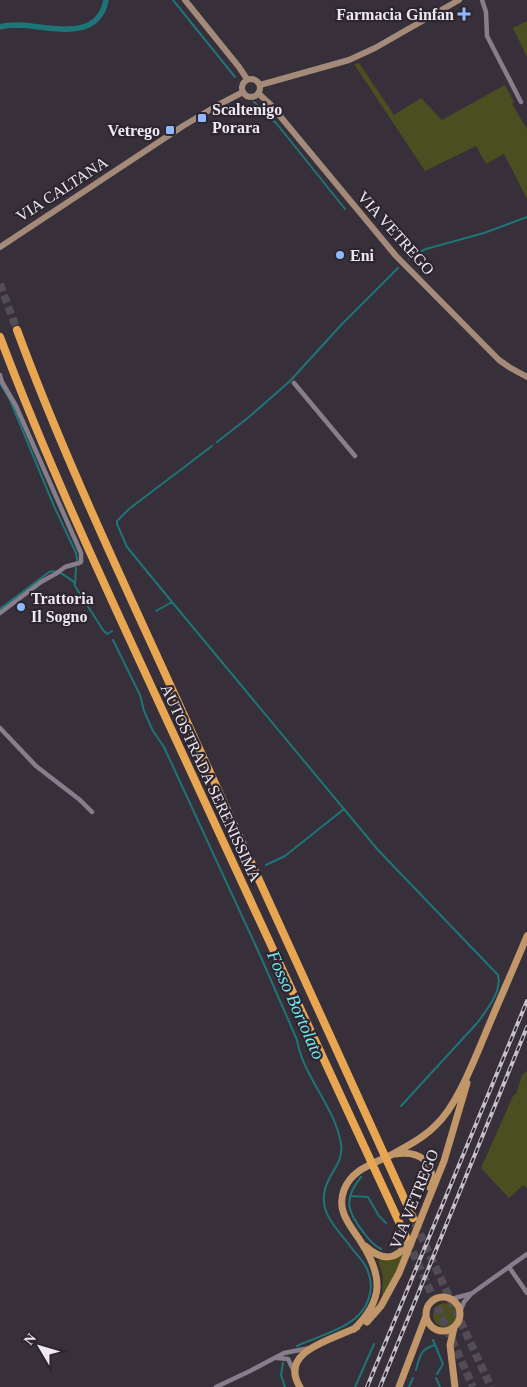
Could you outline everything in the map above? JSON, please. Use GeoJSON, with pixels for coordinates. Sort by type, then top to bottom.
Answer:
{"type":"FeatureCollection","features":[{"type":"Feature","properties":{"kind":"highway","name":"AUTOSTRADA SERENISSIMA"},"geometry":{"type":"LineString","coordinates":[[17,330],[55,428],[108,549],[413,1218]]}},
{"type":"Feature","properties":{"kind":"highway","name":"AUTOSTRADA SERENISSIMA"},"geometry":{"type":"LineString","coordinates":[[0,336],[38,434],[136,653],[406,1237]]}},
{"type":"Feature","properties":{"kind":"main road"},"geometry":{"type":"LineString","coordinates":[[185,0],[239,66],[247,79]]}},
{"type":"Feature","properties":{"kind":"main road"},"geometry":{"type":"LineString","coordinates":[[260,85],[349,60],[375,48],[459,0]]}},
{"type":"Feature","properties":{"kind":"main road"},"geometry":{"type":"LineString","coordinates":[[254,78],[260,85],[261,89],[256,96],[248,97],[243,92],[242,85],[247,79],[254,78]]}},
{"type":"Feature","properties":{"kind":"main road","name":"VIA CALTANA"},"geometry":{"type":"LineString","coordinates":[[0,247],[183,126],[243,92]]}},
{"type":"Feature","properties":{"kind":"main road","name":"VIA VETREGO"},"geometry":{"type":"LineString","coordinates":[[259,94],[270,104],[396,256],[500,360],[527,377]]}},
{"type":"Feature","properties":{"kind":"main road","name":"VIA VETREGO"},"geometry":{"type":"LineString","coordinates":[[354,1329],[370,1310],[374,1302],[377,1286],[373,1264],[343,1213],[342,1198],[344,1190],[352,1177],[366,1166],[393,1154],[420,1138],[439,1123],[452,1105],[473,1063],[527,936]]}},
{"type":"Feature","properties":{"kind":"main road","name":"VIA VETREGO"},"geometry":{"type":"LineString","coordinates":[[310,1348],[354,1329],[369,1320],[386,1298],[399,1273],[450,1144],[473,1063]]}},
{"type":"Feature","properties":{"kind":"main road"},"geometry":{"type":"LineString","coordinates":[[393,1154],[406,1152],[414,1154],[428,1165],[432,1179],[427,1202]]}},
{"type":"Feature","properties":{"kind":"main road"},"geometry":{"type":"LineString","coordinates":[[361,1242],[376,1254],[383,1257],[392,1256],[402,1251],[415,1232]]}},
{"type":"Feature","properties":{"kind":"main road"},"geometry":{"type":"LineString","coordinates":[[399,1387],[429,1304],[434,1300],[445,1297],[451,1299],[459,1306],[460,1312],[460,1318],[454,1328],[450,1345]]}},
{"type":"Feature","properties":{"kind":"main road"},"geometry":{"type":"LineString","coordinates":[[426,1315],[429,1324],[446,1337],[450,1345],[455,1387]]}},
{"type":"Feature","properties":{"kind":"main road"},"geometry":{"type":"LineString","coordinates":[[417,1341],[426,1333],[454,1328]]}},
{"type":"Feature","properties":{"kind":"main road"},"geometry":{"type":"LineString","coordinates":[[300,1387],[295,1372],[296,1367],[300,1358],[310,1348]]}},
{"type":"Feature","properties":{"kind":"street"},"geometry":{"type":"LineString","coordinates":[[482,0],[486,12],[487,36],[521,102]]}},
{"type":"Feature","properties":{"kind":"street"},"geometry":{"type":"LineString","coordinates":[[0,375],[16,406],[81,553],[80,562],[70,564],[40,582],[0,613]]}},
{"type":"Feature","properties":{"kind":"street"},"geometry":{"type":"LineString","coordinates":[[294,383],[355,456]]}},
{"type":"Feature","properties":{"kind":"street"},"geometry":{"type":"LineString","coordinates":[[0,728],[36,766],[80,800],[92,812]]}},
{"type":"Feature","properties":{"kind":"street"},"geometry":{"type":"LineString","coordinates":[[460,1312],[464,1302],[471,1294],[527,1254]]}},
{"type":"Feature","properties":{"kind":"street"},"geometry":{"type":"LineString","coordinates":[[510,1267],[527,1293]]}},
{"type":"Feature","properties":{"kind":"street"},"geometry":{"type":"LineString","coordinates":[[451,1299],[471,1294]]}},
{"type":"Feature","properties":{"kind":"street","name":"VIA VETREGO"},"geometry":{"type":"LineString","coordinates":[[216,1387],[289,1351],[310,1348]]}},
{"type":"Feature","properties":{"kind":"street"},"geometry":{"type":"LineString","coordinates":[[276,1358],[288,1359],[295,1372]]}},
{"type":"Feature","properties":{"kind":"green space"},"geometry":{"type":"Polygon","coordinates":[[[527,21],[527,57],[513,28],[527,21]]]}},
{"type":"Feature","properties":{"kind":"green space"},"geometry":{"type":"Polygon","coordinates":[[[359,63],[394,115],[421,98],[442,120],[505,85],[514,102],[512,104],[527,129],[527,199],[504,154],[486,164],[476,146],[425,171],[354,64],[359,63]]]}},
{"type":"Feature","properties":{"kind":"green space"},"geometry":{"type":"Polygon","coordinates":[[[527,1071],[527,1188],[523,1185],[509,1198],[481,1168],[513,1096],[516,1094],[522,1075],[527,1071]]]}},
{"type":"Feature","properties":{"kind":"green space"},"geometry":{"type":"Polygon","coordinates":[[[404,1254],[382,1297],[383,1276],[378,1260],[393,1259],[404,1254]]]}},
{"type":"Feature","properties":{"kind":"green space"},"geometry":{"type":"Polygon","coordinates":[[[445,1303],[453,1307],[457,1315],[453,1323],[445,1327],[437,1323],[433,1315],[437,1307],[445,1303]]]}},
{"type":"Feature","properties":{"kind":"waterway"},"geometry":{"type":"LineString","coordinates":[[0,27],[7,25],[58,29],[83,27],[93,22],[101,13],[106,0]]}},
{"type":"Feature","properties":{"kind":"waterway"},"geometry":{"type":"LineString","coordinates":[[173,0],[235,77]]}},
{"type":"Feature","properties":{"kind":"waterway"},"geometry":{"type":"LineString","coordinates":[[254,102],[277,124],[345,209]]}},
{"type":"Feature","properties":{"kind":"waterway"},"geometry":{"type":"LineString","coordinates":[[409,259],[426,249],[484,233],[527,217]]}},
{"type":"Feature","properties":{"kind":"waterway"},"geometry":{"type":"LineString","coordinates":[[217,442],[290,381],[342,324],[398,268]]}},
{"type":"Feature","properties":{"kind":"waterway"},"geometry":{"type":"LineString","coordinates":[[0,383],[10,400],[54,506],[76,553],[77,560]]}},
{"type":"Feature","properties":{"kind":"waterway"},"geometry":{"type":"LineString","coordinates":[[156,611],[172,602],[127,547],[117,521],[129,509],[212,446]]}},
{"type":"Feature","properties":{"kind":"waterway"},"geometry":{"type":"LineString","coordinates":[[75,583],[76,568]]}},
{"type":"Feature","properties":{"kind":"waterway"},"geometry":{"type":"LineString","coordinates":[[0,609],[52,571],[62,574],[74,582],[103,630],[107,634],[112,631]]}},
{"type":"Feature","properties":{"kind":"waterway","name":"Fosso Bortolato"},"geometry":{"type":"LineString","coordinates":[[172,602],[378,850],[498,975],[499,981],[496,994],[478,1022],[401,1106]]}},
{"type":"Feature","properties":{"kind":"waterway","name":"Fosso Bortolato"},"geometry":{"type":"LineString","coordinates":[[113,640],[140,695],[144,711],[153,731],[164,747],[260,955],[297,1040],[300,1054],[338,1130],[341,1152],[325,1189],[325,1208],[332,1223],[366,1267],[369,1273],[370,1293],[366,1305],[360,1314],[351,1321],[297,1346]]}},
{"type":"Feature","properties":{"kind":"waterway"},"geometry":{"type":"LineString","coordinates":[[266,865],[285,856],[344,809]]}},
{"type":"Feature","properties":{"kind":"waterway"},"geometry":{"type":"LineString","coordinates":[[361,1177],[351,1192],[349,1205],[358,1225],[373,1244],[381,1249]]}},
{"type":"Feature","properties":{"kind":"waterway"},"geometry":{"type":"LineString","coordinates":[[350,1196],[368,1197],[379,1216],[386,1223]]}},
{"type":"Feature","properties":{"kind":"waterway"},"geometry":{"type":"LineString","coordinates":[[433,1340],[443,1364],[437,1374]]}},
{"type":"Feature","properties":{"kind":"waterway"},"geometry":{"type":"LineString","coordinates":[[355,1387],[374,1344]]}},
{"type":"Feature","properties":{"kind":"waterway"},"geometry":{"type":"LineString","coordinates":[[416,1370],[423,1351],[435,1345]]}},
{"type":"Feature","properties":{"kind":"waterway","name":"Fosso Bortolato"},"geometry":{"type":"LineString","coordinates":[[283,1363],[281,1375],[285,1387]]}},
{"type":"Feature","properties":{"kind":"waterway"},"geometry":{"type":"LineString","coordinates":[[409,1387],[413,1378]]}},
{"type":"Feature","properties":{"kind":"waterway"},"geometry":{"type":"LineString","coordinates":[[436,1378],[440,1387]]}},
{"type":"Feature","properties":{"kind":"tunnel"},"geometry":{"type":"LineString","coordinates":[[0,284],[17,330]]}},
{"type":"Feature","properties":{"kind":"tunnel"},"geometry":{"type":"LineString","coordinates":[[415,1223],[491,1387]]}},
{"type":"Feature","properties":{"kind":"tunnel"},"geometry":{"type":"LineString","coordinates":[[408,1241],[473,1387]]}},
{"type":"Feature","properties":{"kind":"railway"},"geometry":{"type":"LineString","coordinates":[[367,1387],[527,1001]]}},
{"type":"Feature","properties":{"kind":"railway"},"geometry":{"type":"LineString","coordinates":[[380,1387],[527,1027]]}},
{"type":"Feature","properties":{"kind":"place","name":"Farmacia Ginfan"},"geometry":{"type":"Point","coordinates":[464,14]}},
{"type":"Feature","properties":{"kind":"place","name":"Scaltenigo Porara"},"geometry":{"type":"Point","coordinates":[202,118]}},
{"type":"Feature","properties":{"kind":"place","name":"Vetrego"},"geometry":{"type":"Point","coordinates":[170,130]}},
{"type":"Feature","properties":{"kind":"place","name":"Eni"},"geometry":{"type":"Point","coordinates":[340,255]}},
{"type":"Feature","properties":{"kind":"place","name":"Trattoria Il Sogno"},"geometry":{"type":"Point","coordinates":[21,607]}}]}
